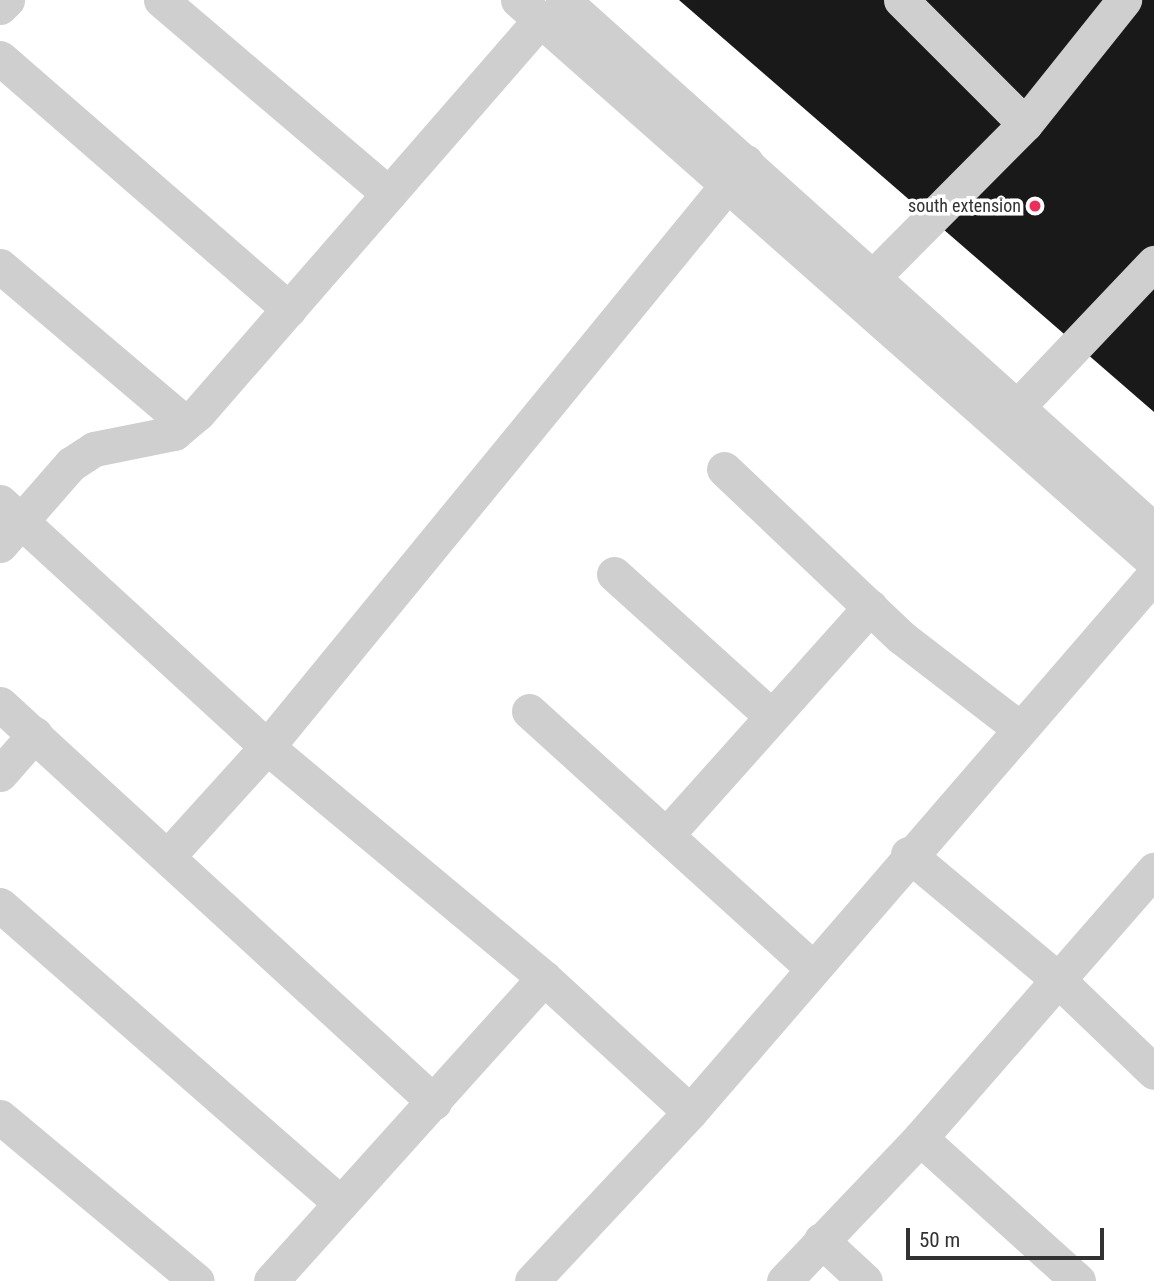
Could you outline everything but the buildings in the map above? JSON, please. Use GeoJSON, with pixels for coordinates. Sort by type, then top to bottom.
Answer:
{"type":"FeatureCollection","features":[{"type":"Feature","properties":{"kind":"street"},"geometry":{"type":"LineString","coordinates":[[0,7],[6,0]]}},
{"type":"Feature","properties":{"kind":"street"},"geometry":{"type":"LineString","coordinates":[[161,0],[389,194]]}},
{"type":"Feature","properties":{"kind":"street"},"geometry":{"type":"LineString","coordinates":[[901,0],[1025,124]]}},
{"type":"Feature","properties":{"kind":"street"},"geometry":{"type":"LineString","coordinates":[[865,286],[1025,124],[1125,0]]}},
{"type":"Feature","properties":{"kind":"street"},"geometry":{"type":"LineString","coordinates":[[691,1112],[544,978],[267,747],[7,523],[71,464],[94,449],[144,443],[186,423],[389,194],[541,7],[865,286],[1007,417],[1154,562]]}},
{"type":"Feature","properties":{"kind":"street"},"geometry":{"type":"LineString","coordinates":[[0,58],[289,309]]}},
{"type":"Feature","properties":{"kind":"street"},"geometry":{"type":"LineString","coordinates":[[168,856],[267,747],[737,175]]}},
{"type":"Feature","properties":{"kind":"street"},"geometry":{"type":"LineString","coordinates":[[1007,417],[1154,263]]}},
{"type":"Feature","properties":{"kind":"street"},"geometry":{"type":"LineString","coordinates":[[0,266],[186,423]]}},
{"type":"Feature","properties":{"kind":"street"},"geometry":{"type":"LineString","coordinates":[[1007,417],[1154,530]]}},
{"type":"Feature","properties":{"kind":"street"},"geometry":{"type":"LineString","coordinates":[[724,469],[870,607],[1018,727]]}},
{"type":"Feature","properties":{"kind":"street"},"geometry":{"type":"LineString","coordinates":[[614,574],[769,714]]}},
{"type":"Feature","properties":{"kind":"street"},"geometry":{"type":"LineString","coordinates":[[545,1276],[691,1112],[810,966],[1154,575]]}},
{"type":"Feature","properties":{"kind":"street"},"geometry":{"type":"LineString","coordinates":[[669,832],[769,714],[870,607]]}},
{"type":"Feature","properties":{"kind":"street"},"geometry":{"type":"LineString","coordinates":[[0,704],[434,1102]]}},
{"type":"Feature","properties":{"kind":"street"},"geometry":{"type":"LineString","coordinates":[[529,711],[669,832],[810,966]]}},
{"type":"Feature","properties":{"kind":"street"},"geometry":{"type":"LineString","coordinates":[[0,774],[35,734]]}},
{"type":"Feature","properties":{"kind":"street"},"geometry":{"type":"LineString","coordinates":[[908,854],[1055,977],[1154,1072]]}},
{"type":"Feature","properties":{"kind":"street"},"geometry":{"type":"LineString","coordinates":[[784,1281],[920,1138],[1055,977],[1154,870]]}},
{"type":"Feature","properties":{"kind":"street"},"geometry":{"type":"LineString","coordinates":[[0,905],[341,1203]]}},
{"type":"Feature","properties":{"kind":"street"},"geometry":{"type":"LineString","coordinates":[[271,1281],[544,978]]}},
{"type":"Feature","properties":{"kind":"street"},"geometry":{"type":"LineString","coordinates":[[0,1117],[197,1281]]}},
{"type":"Feature","properties":{"kind":"street"},"geometry":{"type":"LineString","coordinates":[[920,1138],[1078,1281]]}},
{"type":"Feature","properties":{"kind":"street"},"geometry":{"type":"LineString","coordinates":[[821,1240],[865,1281]]}},
{"type":"Feature","properties":{"kind":"place","name":"south extension"},"geometry":{"type":"Point","coordinates":[1035,206]}}]}
